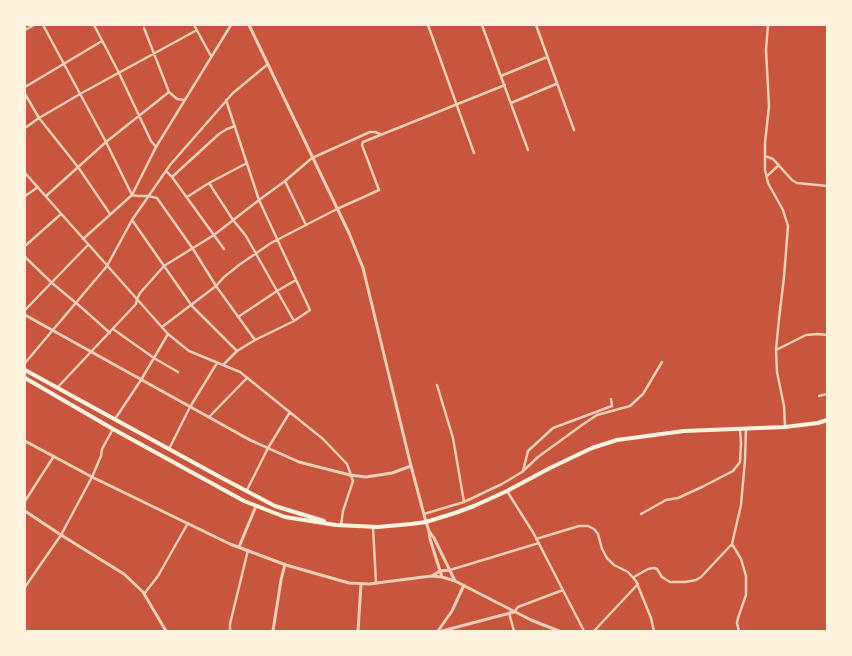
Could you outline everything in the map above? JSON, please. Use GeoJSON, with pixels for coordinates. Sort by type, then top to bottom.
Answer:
{"type":"FeatureCollection","features":[{"type":"Feature","properties":{"kind":"highway"},"geometry":{"type":"LineString","coordinates":[[25,370],[275,506],[338,525]]}},
{"type":"Feature","properties":{"kind":"highway"},"geometry":{"type":"LineString","coordinates":[[25,378],[244,501],[285,517],[338,525],[373,526],[426,522],[468,509],[592,448],[617,440],[684,431],[786,427],[827,420]]}},
{"type":"Feature","properties":{"kind":"street"},"geometry":{"type":"LineString","coordinates":[[25,30],[34,25]]}},
{"type":"Feature","properties":{"kind":"street"},"geometry":{"type":"LineString","coordinates":[[43,25],[106,142],[132,195]]}},
{"type":"Feature","properties":{"kind":"street"},"geometry":{"type":"LineString","coordinates":[[94,25],[151,141],[156,147]]}},
{"type":"Feature","properties":{"kind":"street"},"geometry":{"type":"LineString","coordinates":[[194,25],[211,56]]}},
{"type":"Feature","properties":{"kind":"street"},"geometry":{"type":"LineString","coordinates":[[83,239],[132,195],[156,147],[231,25]]}},
{"type":"Feature","properties":{"kind":"street"},"geometry":{"type":"LineString","coordinates":[[249,25],[337,209],[367,281],[411,466],[430,539],[442,576]]}},
{"type":"Feature","properties":{"kind":"street"},"geometry":{"type":"LineString","coordinates":[[428,25],[474,153]]}},
{"type":"Feature","properties":{"kind":"street"},"geometry":{"type":"LineString","coordinates":[[482,25],[528,150]]}},
{"type":"Feature","properties":{"kind":"street"},"geometry":{"type":"LineString","coordinates":[[536,25],[574,130]]}},
{"type":"Feature","properties":{"kind":"street"},"geometry":{"type":"LineString","coordinates":[[768,25],[766,50],[770,106],[765,143],[766,176],[783,210],[788,226],[776,350],[777,372],[786,427]]}},
{"type":"Feature","properties":{"kind":"street"},"geometry":{"type":"LineString","coordinates":[[144,28],[169,92],[177,99],[185,100]]}},
{"type":"Feature","properties":{"kind":"street"},"geometry":{"type":"LineString","coordinates":[[25,128],[80,94],[197,30]]}},
{"type":"Feature","properties":{"kind":"street"},"geometry":{"type":"LineString","coordinates":[[25,87],[102,41]]}},
{"type":"Feature","properties":{"kind":"street"},"geometry":{"type":"LineString","coordinates":[[501,76],[548,57]]}},
{"type":"Feature","properties":{"kind":"street"},"geometry":{"type":"LineString","coordinates":[[25,364],[107,266],[132,220],[166,171],[226,100],[268,64]]}},
{"type":"Feature","properties":{"kind":"street"},"geometry":{"type":"LineString","coordinates":[[511,102],[556,84]]}},
{"type":"Feature","properties":{"kind":"street"},"geometry":{"type":"LineString","coordinates":[[162,327],[192,306],[224,277],[256,253],[337,209],[379,190],[362,144],[363,142],[505,85]]}},
{"type":"Feature","properties":{"kind":"street"},"geometry":{"type":"LineString","coordinates":[[46,196],[106,142],[169,92]]}},
{"type":"Feature","properties":{"kind":"street"},"geometry":{"type":"LineString","coordinates":[[25,94],[39,118],[78,167],[110,214]]}},
{"type":"Feature","properties":{"kind":"street"},"geometry":{"type":"LineString","coordinates":[[222,365],[237,351],[294,321],[310,310],[259,200],[226,100]]}},
{"type":"Feature","properties":{"kind":"street"},"geometry":{"type":"LineString","coordinates":[[172,177],[219,134],[234,126]]}},
{"type":"Feature","properties":{"kind":"street"},"geometry":{"type":"LineString","coordinates":[[57,388],[136,304],[140,293],[164,266],[214,235],[286,181],[312,158],[372,132],[380,134]]}},
{"type":"Feature","properties":{"kind":"street"},"geometry":{"type":"LineString","coordinates":[[765,156],[773,159],[797,183],[827,186]]}},
{"type":"Feature","properties":{"kind":"street"},"geometry":{"type":"LineString","coordinates":[[188,197],[209,183],[247,163]]}},
{"type":"Feature","properties":{"kind":"street"},"geometry":{"type":"LineString","coordinates":[[766,176],[779,165]]}},
{"type":"Feature","properties":{"kind":"street"},"geometry":{"type":"LineString","coordinates":[[166,171],[188,197],[224,249]]}},
{"type":"Feature","properties":{"kind":"street"},"geometry":{"type":"LineString","coordinates":[[25,173],[168,334],[189,351],[240,372],[322,439],[347,464],[353,481],[338,525]]}},
{"type":"Feature","properties":{"kind":"street"},"geometry":{"type":"LineString","coordinates":[[286,181],[306,226]]}},
{"type":"Feature","properties":{"kind":"street"},"geometry":{"type":"LineString","coordinates":[[209,183],[233,220],[246,236],[294,321]]}},
{"type":"Feature","properties":{"kind":"street"},"geometry":{"type":"LineString","coordinates":[[25,196],[38,187]]}},
{"type":"Feature","properties":{"kind":"street"},"geometry":{"type":"LineString","coordinates":[[132,195],[157,198],[255,340]]}},
{"type":"Feature","properties":{"kind":"street"},"geometry":{"type":"LineString","coordinates":[[25,246],[61,214]]}},
{"type":"Feature","properties":{"kind":"street"},"geometry":{"type":"LineString","coordinates":[[132,220],[192,306],[237,351]]}},
{"type":"Feature","properties":{"kind":"street"},"geometry":{"type":"LineString","coordinates":[[25,310],[88,245]]}},
{"type":"Feature","properties":{"kind":"street"},"geometry":{"type":"LineString","coordinates":[[25,257],[110,333]]}},
{"type":"Feature","properties":{"kind":"street"},"geometry":{"type":"LineString","coordinates":[[238,317],[296,280]]}},
{"type":"Feature","properties":{"kind":"street"},"geometry":{"type":"LineString","coordinates":[[25,315],[250,440],[299,462],[350,475],[366,477],[392,473],[411,466]]}},
{"type":"Feature","properties":{"kind":"street"},"geometry":{"type":"LineString","coordinates":[[113,329],[154,358],[178,372]]}},
{"type":"Feature","properties":{"kind":"street"},"geometry":{"type":"LineString","coordinates":[[115,419],[168,334]]}},
{"type":"Feature","properties":{"kind":"street"},"geometry":{"type":"LineString","coordinates":[[776,350],[806,335],[827,335]]}},
{"type":"Feature","properties":{"kind":"street"},"geometry":{"type":"LineString","coordinates":[[169,449],[190,407],[217,362]]}},
{"type":"Feature","properties":{"kind":"street"},"geometry":{"type":"LineString","coordinates":[[424,514],[464,502],[502,484],[522,472],[538,456],[597,415],[630,406],[643,394],[662,362]]}},
{"type":"Feature","properties":{"kind":"street"},"geometry":{"type":"LineString","coordinates":[[209,417],[247,378]]}},
{"type":"Feature","properties":{"kind":"street"},"geometry":{"type":"LineString","coordinates":[[437,385],[453,438],[464,502]]}},
{"type":"Feature","properties":{"kind":"street"},"geometry":{"type":"LineString","coordinates":[[819,396],[827,394]]}},
{"type":"Feature","properties":{"kind":"street"},"geometry":{"type":"LineString","coordinates":[[522,472],[528,451],[553,428],[612,406],[611,399]]}},
{"type":"Feature","properties":{"kind":"street"},"geometry":{"type":"LineString","coordinates":[[247,490],[268,448],[290,412]]}},
{"type":"Feature","properties":{"kind":"street"},"geometry":{"type":"LineString","coordinates":[[25,586],[61,535],[92,477],[102,449],[113,428]]}},
{"type":"Feature","properties":{"kind":"street"},"geometry":{"type":"LineString","coordinates":[[641,514],[666,500],[678,498],[733,471],[740,462],[740,428]]}},
{"type":"Feature","properties":{"kind":"street"},"geometry":{"type":"LineString","coordinates":[[634,577],[648,569],[654,568],[657,569],[662,577],[670,582],[696,580],[732,544],[740,505],[746,428]]}},
{"type":"Feature","properties":{"kind":"street"},"geometry":{"type":"LineString","coordinates":[[25,441],[92,477],[188,523],[239,547],[285,564],[348,583],[361,584],[442,576],[464,585],[531,620],[560,631]]}},
{"type":"Feature","properties":{"kind":"street"},"geometry":{"type":"LineString","coordinates":[[25,501],[54,456]]}},
{"type":"Feature","properties":{"kind":"street"},"geometry":{"type":"LineString","coordinates":[[507,491],[539,543],[584,631]]}},
{"type":"Feature","properties":{"kind":"street"},"geometry":{"type":"LineString","coordinates":[[239,547],[256,506]]}},
{"type":"Feature","properties":{"kind":"street"},"geometry":{"type":"LineString","coordinates":[[25,511],[124,574],[144,594],[166,631]]}},
{"type":"Feature","properties":{"kind":"street"},"geometry":{"type":"LineString","coordinates":[[144,594],[158,576],[188,523]]}},
{"type":"Feature","properties":{"kind":"street"},"geometry":{"type":"LineString","coordinates":[[373,526],[376,583]]}},
{"type":"Feature","properties":{"kind":"street"},"geometry":{"type":"LineString","coordinates":[[536,539],[579,526],[591,527],[598,534],[602,549],[607,558],[614,565],[634,577],[651,618],[654,631]]}},
{"type":"Feature","properties":{"kind":"street"},"geometry":{"type":"LineString","coordinates":[[429,531],[455,581]]}},
{"type":"Feature","properties":{"kind":"street"},"geometry":{"type":"LineString","coordinates":[[431,576],[440,571],[450,570],[539,543]]}},
{"type":"Feature","properties":{"kind":"street"},"geometry":{"type":"LineString","coordinates":[[732,544],[741,559],[746,576],[746,596],[737,623],[739,631]]}},
{"type":"Feature","properties":{"kind":"street"},"geometry":{"type":"LineString","coordinates":[[230,631],[230,624],[248,550]]}},
{"type":"Feature","properties":{"kind":"street"},"geometry":{"type":"LineString","coordinates":[[273,631],[285,564]]}},
{"type":"Feature","properties":{"kind":"street"},"geometry":{"type":"LineString","coordinates":[[358,631],[361,584]]}},
{"type":"Feature","properties":{"kind":"street"},"geometry":{"type":"LineString","coordinates":[[594,631],[638,584]]}},
{"type":"Feature","properties":{"kind":"street"},"geometry":{"type":"LineString","coordinates":[[438,631],[452,610],[464,585]]}},
{"type":"Feature","properties":{"kind":"street"},"geometry":{"type":"LineString","coordinates":[[442,631],[515,611],[518,607],[563,590]]}},
{"type":"Feature","properties":{"kind":"street"},"geometry":{"type":"LineString","coordinates":[[509,613],[514,631]]}}]}
